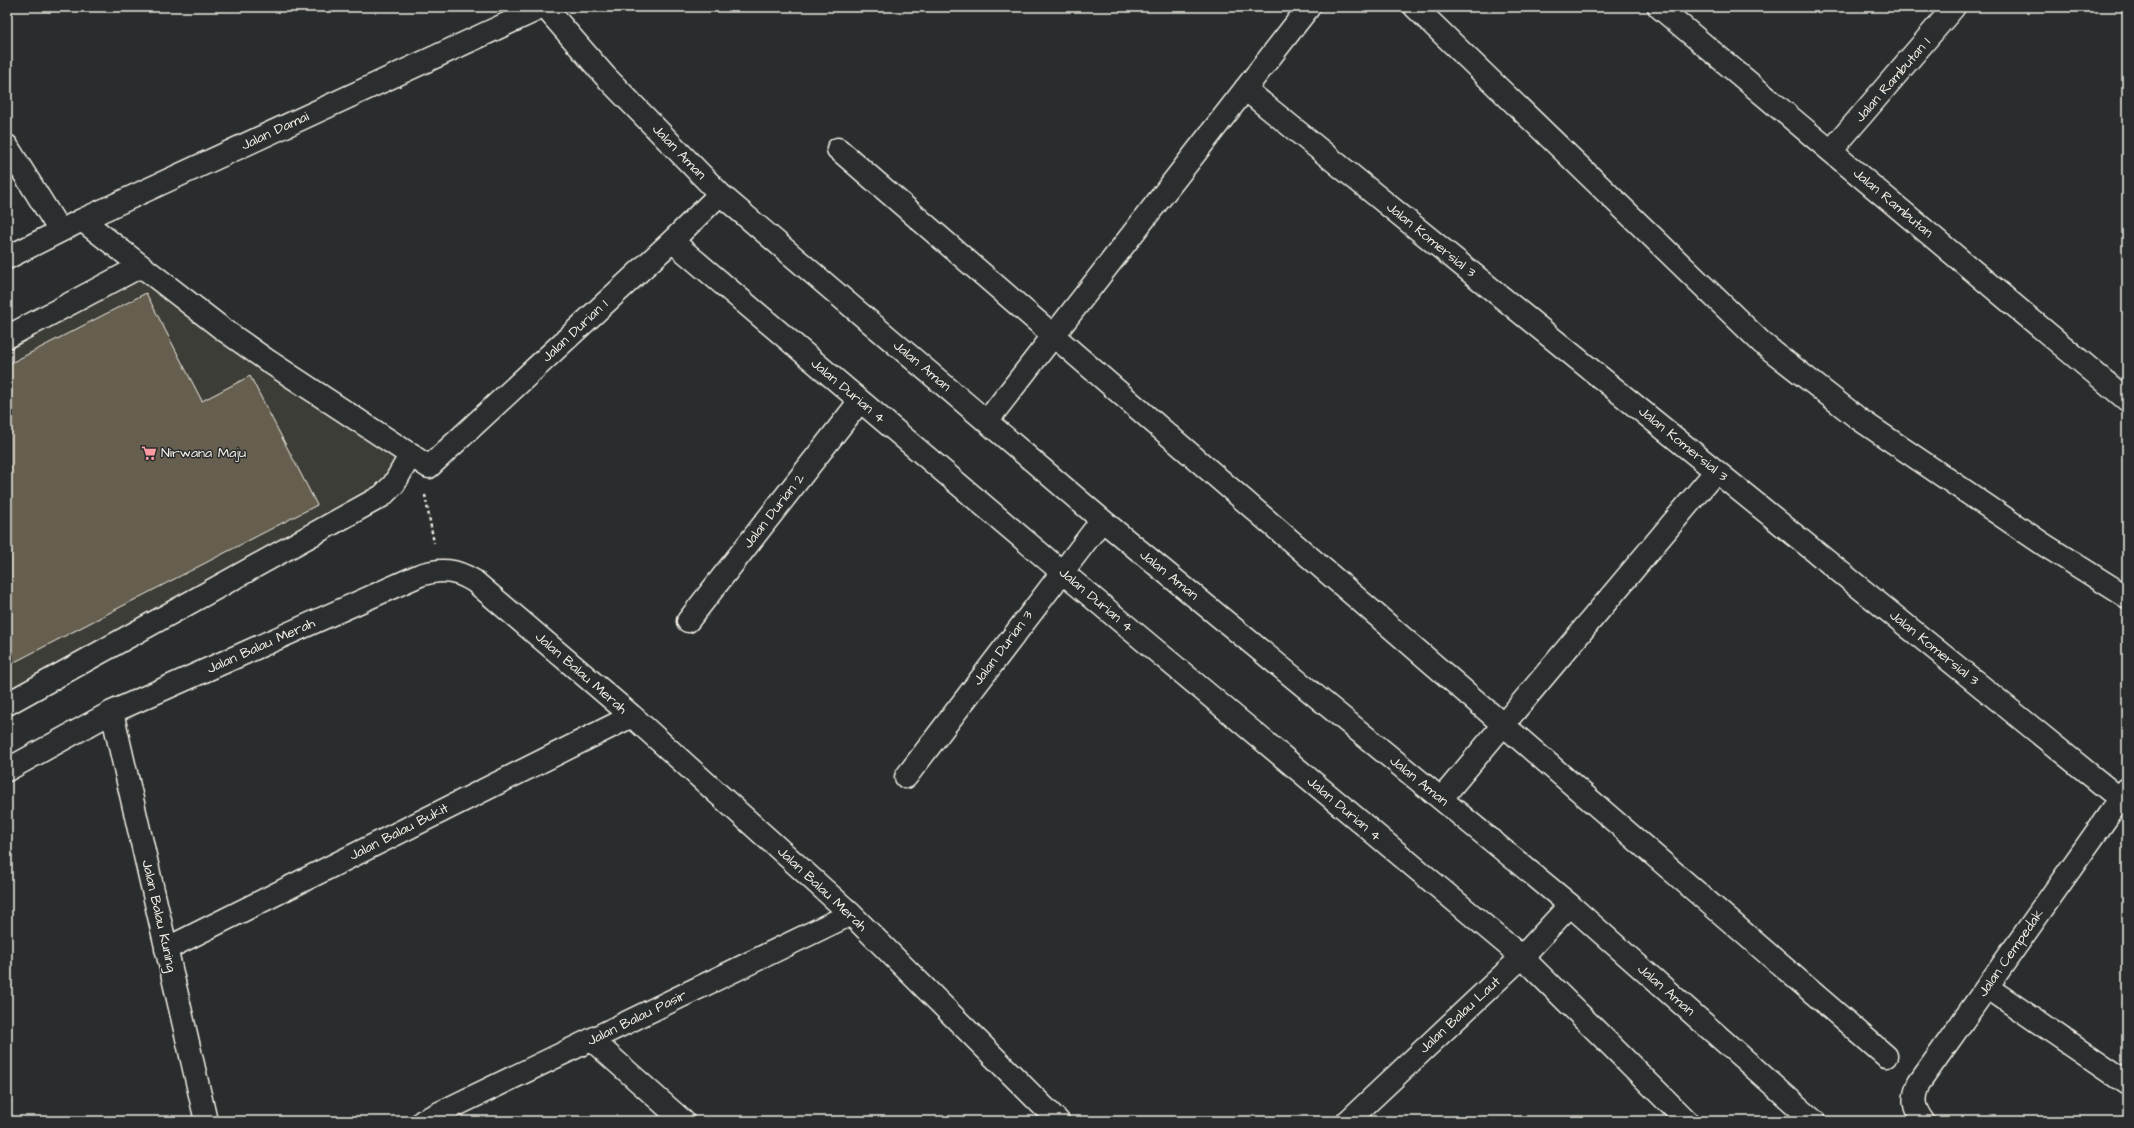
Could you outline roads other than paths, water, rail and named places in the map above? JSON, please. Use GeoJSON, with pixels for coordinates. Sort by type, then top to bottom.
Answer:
{"type":"FeatureCollection","features":[{"type":"Feature","properties":{"kind":"street","name":"Jalan Aman"},"geometry":{"type":"LineString","coordinates":[[544,7],[605,76],[720,194],[1102,520],[1570,905],[1814,1121]]}},
{"type":"Feature","properties":{"kind":"street","name":"Jalan Damai"},"geometry":{"type":"LineString","coordinates":[[7,258],[82,220],[544,7]]}},
{"type":"Feature","properties":{"kind":"street"},"geometry":{"type":"LineString","coordinates":[[987,421],[1308,7]]}},
{"type":"Feature","properties":{"kind":"street"},"geometry":{"type":"LineString","coordinates":[[1415,7],[1762,343],[1859,419],[2043,544],[2127,597]]}},
{"type":"Feature","properties":{"kind":"street","name":"Jalan Rambutan"},"geometry":{"type":"LineString","coordinates":[[1659,7],[2127,400]]}},
{"type":"Feature","properties":{"kind":"street","name":"Jalan Rambutan 1"},"geometry":{"type":"LineString","coordinates":[[1831,151],[1954,7]]}},
{"type":"Feature","properties":{"kind":"street","name":"Jalan Komersial 3"},"geometry":{"type":"LineString","coordinates":[[1245,89],[1716,472],[2124,794]]}},
{"type":"Feature","properties":{"kind":"street"},"geometry":{"type":"LineString","coordinates":[[7,146],[14,170],[60,231]]}},
{"type":"Feature","properties":{"kind":"street"},"geometry":{"type":"LineString","coordinates":[[838,149],[1886,1056]]}},
{"type":"Feature","properties":{"kind":"street","name":"Jalan Durian 1"},"geometry":{"type":"LineString","coordinates":[[411,454],[429,467],[672,241],[720,194]]}},
{"type":"Feature","properties":{"kind":"street"},"geometry":{"type":"LineString","coordinates":[[7,704],[382,496],[394,484],[411,454],[262,356],[82,220]]}},
{"type":"Feature","properties":{"kind":"street","name":"Jalan Durian 4"},"geometry":{"type":"LineString","coordinates":[[672,241],[1062,572],[1522,957],[1687,1121]]}},
{"type":"Feature","properties":{"kind":"street"},"geometry":{"type":"LineString","coordinates":[[7,337],[141,266]]}},
{"type":"Feature","properties":{"kind":"street","name":"Jalan Durian 2"},"geometry":{"type":"LineString","coordinates":[[688,621],[860,401]]}},
{"type":"Feature","properties":{"kind":"street"},"geometry":{"type":"LineString","coordinates":[[1441,799],[1716,472]]}},
{"type":"Feature","properties":{"kind":"street","name":"Jalan Durian 3"},"geometry":{"type":"LineString","coordinates":[[906,777],[1102,520]]}},
{"type":"Feature","properties":{"kind":"street","name":"Jalan Balau Merah"},"geometry":{"type":"LineString","coordinates":[[7,770],[112,712],[420,575],[430,572],[450,570],[460,573],[474,581],[632,716],[851,914],[1058,1121]]}},
{"type":"Feature","properties":{"kind":"street","name":"Jalan Balau Kuning"},"geometry":{"type":"LineString","coordinates":[[112,712],[206,1121]]}},
{"type":"Feature","properties":{"kind":"street","name":"Jalan Balau Bukit"},"geometry":{"type":"LineString","coordinates":[[166,949],[632,716]]}},
{"type":"Feature","properties":{"kind":"street","name":"Jalan Cempedak"},"geometry":{"type":"LineString","coordinates":[[1922,1121],[1914,1104],[1915,1093],[1919,1083],[2124,794]]}},
{"type":"Feature","properties":{"kind":"street","name":"Jalan Balau Laut"},"geometry":{"type":"LineString","coordinates":[[1348,1121],[1522,957],[1570,905]]}},
{"type":"Feature","properties":{"kind":"street","name":"Jalan Balau Pasir"},"geometry":{"type":"LineString","coordinates":[[423,1121],[851,914]]}},
{"type":"Feature","properties":{"kind":"street"},"geometry":{"type":"LineString","coordinates":[[1988,987],[2127,1083]]}},
{"type":"Feature","properties":{"kind":"street"},"geometry":{"type":"LineString","coordinates":[[592,1040],[683,1121]]}},
{"type":"Feature","properties":{"kind":"place","name":"Nirwana Maju"},"geometry":{"type":"Point","coordinates":[149,453]}}]}
